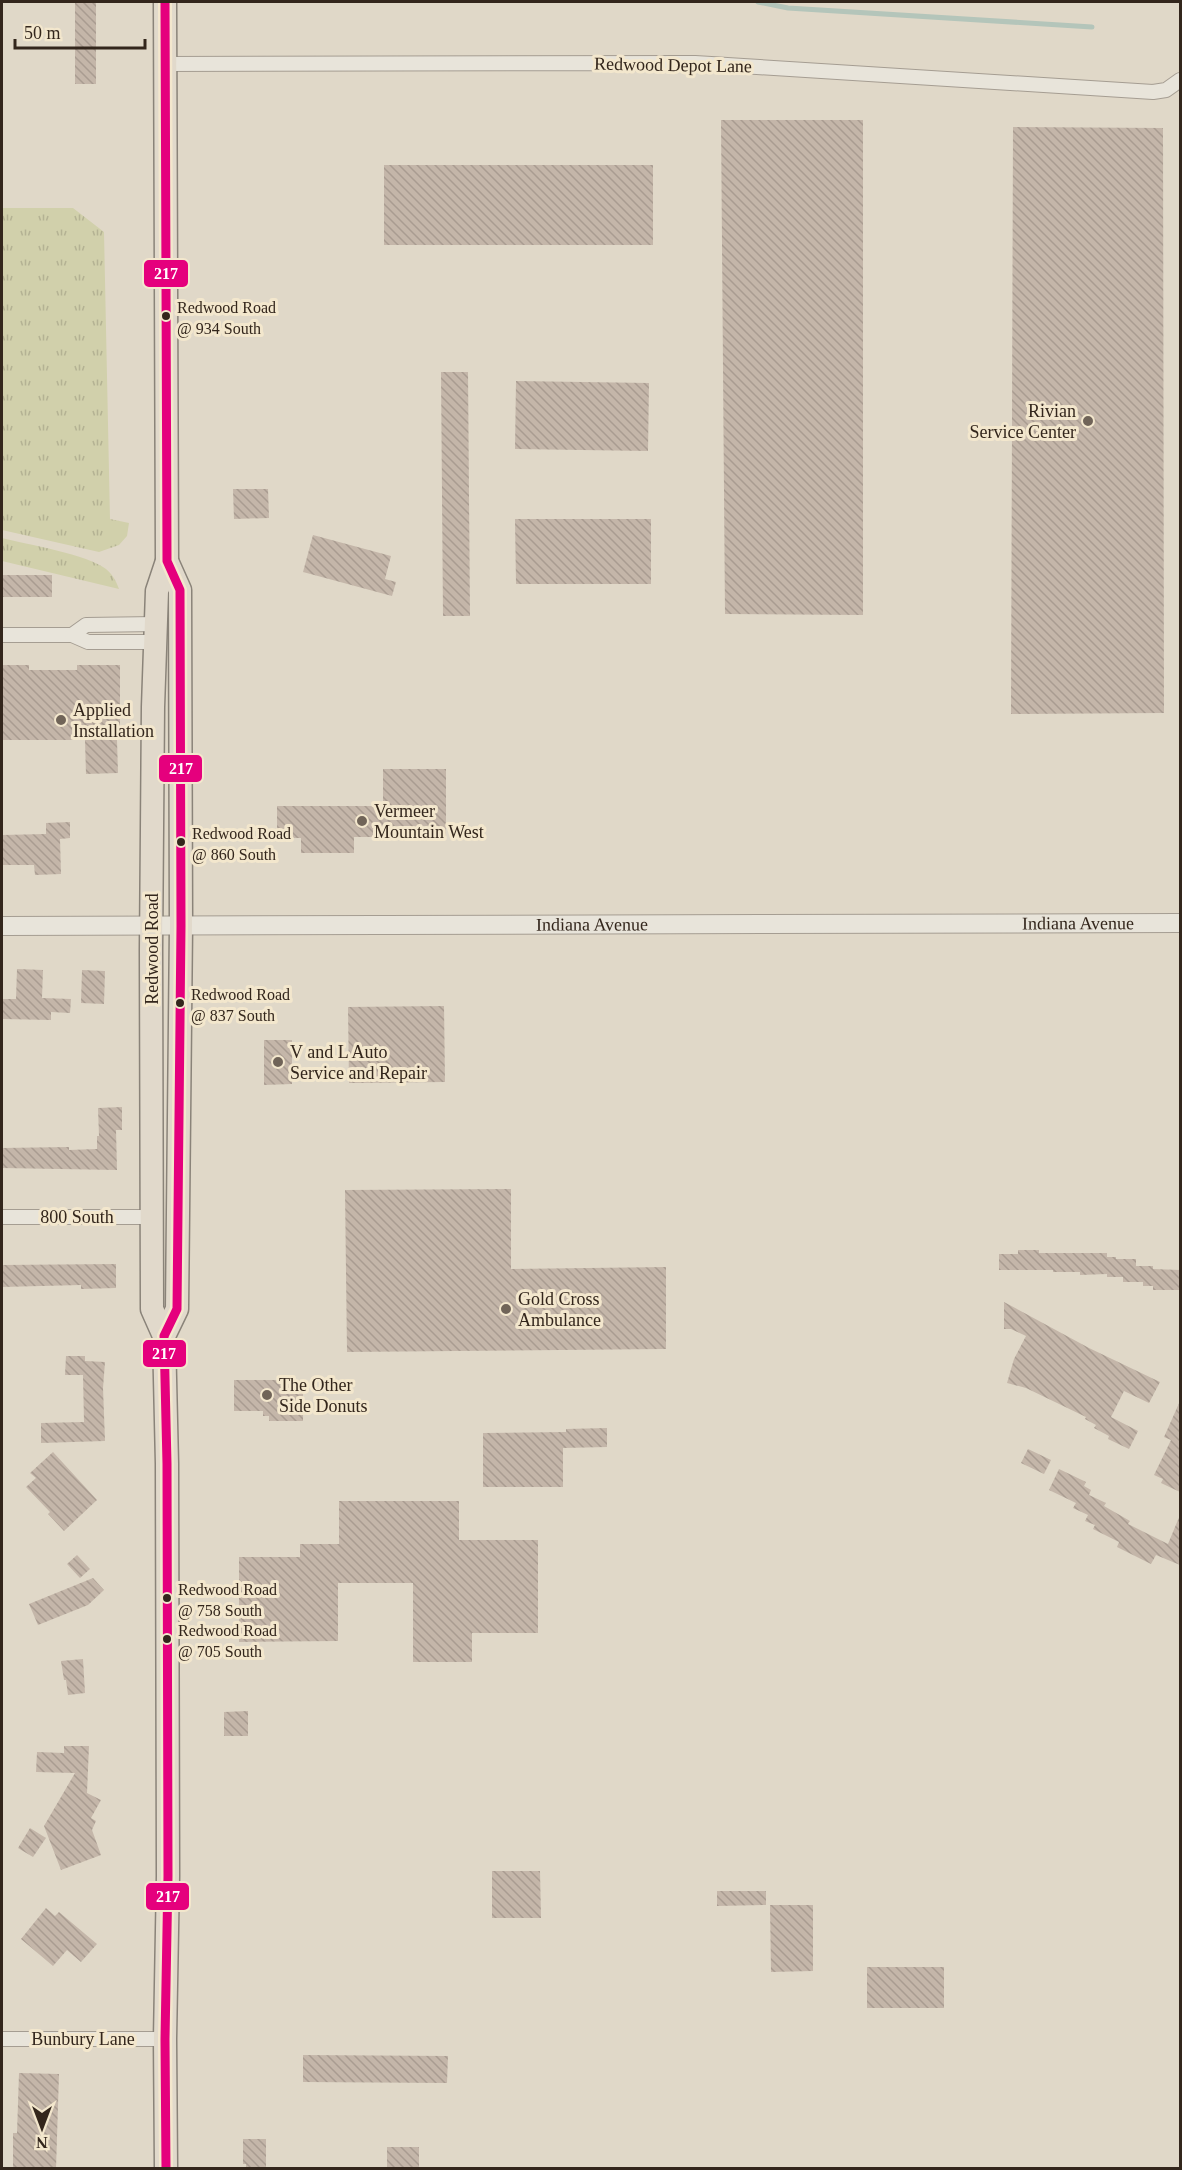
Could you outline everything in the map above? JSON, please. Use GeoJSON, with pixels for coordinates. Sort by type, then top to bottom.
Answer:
{"type":"FeatureCollection","features":[{"type":"Feature","properties":{"kind":"main road","name":"Redwood Road"},"geometry":{"type":"LineString","coordinates":[[165,2],[167,561],[157,591],[155,633],[151,925],[152,1309],[164,1336],[167,1464],[166,2169]]}},
{"type":"Feature","properties":{"kind":"main road","name":"Redwood Road"},"geometry":{"type":"LineString","coordinates":[[164,1336],[177,1309],[181,926],[180,590],[167,561]]}},
{"type":"Feature","properties":{"kind":"street","name":"Redwood Depot Lane"},"geometry":{"type":"LineString","coordinates":[[165,64],[695,63],[1153,93],[1166,90],[1179,82]]}},
{"type":"Feature","properties":{"kind":"street"},"geometry":{"type":"LineString","coordinates":[[2,635],[72,635],[86,625],[155,633]]}},
{"type":"Feature","properties":{"kind":"street","name":"Indiana Avenue"},"geometry":{"type":"LineString","coordinates":[[2,926],[1180,923]]}},
{"type":"Feature","properties":{"kind":"street","name":"800 South"},"geometry":{"type":"LineString","coordinates":[[2,1217],[153,1217]]}},
{"type":"Feature","properties":{"kind":"street","name":"Bunbury Lane"},"geometry":{"type":"LineString","coordinates":[[2,2039],[165,2038]]}},
{"type":"Feature","properties":{"kind":"green space"},"geometry":{"type":"Polygon","coordinates":[[[2,208],[73,208],[104,232],[110,519],[129,523],[127,536],[119,545],[99,552],[2,530],[2,208]]]}},
{"type":"Feature","properties":{"kind":"green space"},"geometry":{"type":"Polygon","coordinates":[[[2,538],[72,555],[98,564],[111,574],[119,589],[2,561],[2,538]]]}},
{"type":"Feature","properties":{"kind":"building"},"geometry":{"type":"Polygon","coordinates":[[[75,2],[96,2],[96,84],[75,84],[75,2]]]}},
{"type":"Feature","properties":{"kind":"building"},"geometry":{"type":"Polygon","coordinates":[[[721,120],[863,120],[863,615],[725,614],[721,120]]]}},
{"type":"Feature","properties":{"kind":"building","name":"Rivian Service Center"},"geometry":{"type":"Polygon","coordinates":[[[1013,127],[1163,128],[1164,713],[1011,714],[1013,127]]]}},
{"type":"Feature","properties":{"kind":"building"},"geometry":{"type":"Polygon","coordinates":[[[384,165],[653,165],[653,245],[384,245],[384,165]]]}},
{"type":"Feature","properties":{"kind":"building"},"geometry":{"type":"Polygon","coordinates":[[[441,372],[468,372],[470,616],[443,616],[441,372]]]}},
{"type":"Feature","properties":{"kind":"building"},"geometry":{"type":"Polygon","coordinates":[[[516,381],[649,383],[648,451],[515,449],[516,381]]]}},
{"type":"Feature","properties":{"kind":"building"},"geometry":{"type":"Polygon","coordinates":[[[233,489],[268,489],[269,518],[234,519],[233,489]]]}},
{"type":"Feature","properties":{"kind":"building"},"geometry":{"type":"Polygon","coordinates":[[[515,519],[651,519],[651,584],[516,584],[515,519]]]}},
{"type":"Feature","properties":{"kind":"building"},"geometry":{"type":"Polygon","coordinates":[[[313,535],[391,556],[385,579],[396,582],[392,596],[303,572],[313,535]]]}},
{"type":"Feature","properties":{"kind":"building"},"geometry":{"type":"Polygon","coordinates":[[[2,575],[52,575],[52,597],[2,597],[2,575]]]}},
{"type":"Feature","properties":{"kind":"building","name":"Applied Installation"},"geometry":{"type":"Polygon","coordinates":[[[2,665],[29,665],[29,670],[77,670],[77,665],[120,665],[118,773],[86,774],[85,740],[2,740],[2,665]]]}},
{"type":"Feature","properties":{"kind":"building","name":"Vermeer Mountain West"},"geometry":{"type":"Polygon","coordinates":[[[383,769],[446,769],[446,837],[354,837],[354,853],[301,853],[301,838],[277,838],[277,806],[383,806],[383,769]]]}},
{"type":"Feature","properties":{"kind":"building"},"geometry":{"type":"Polygon","coordinates":[[[70,822],[70,838],[60,839],[61,874],[35,875],[34,865],[2,865],[2,835],[46,834],[46,823],[70,822]]]}},
{"type":"Feature","properties":{"kind":"building"},"geometry":{"type":"Polygon","coordinates":[[[17,969],[43,970],[42,998],[71,999],[70,1013],[51,1012],[51,1020],[2,1019],[2,999],[16,999],[17,969]]]}},
{"type":"Feature","properties":{"kind":"building"},"geometry":{"type":"Polygon","coordinates":[[[82,970],[105,971],[104,1004],[81,1003],[82,970]]]}},
{"type":"Feature","properties":{"kind":"building"},"geometry":{"type":"Polygon","coordinates":[[[444,1006],[445,1082],[349,1083],[348,1007],[444,1006]]]}},
{"type":"Feature","properties":{"kind":"building","name":"V and L Auto Service and Repair"},"geometry":{"type":"Polygon","coordinates":[[[264,1040],[292,1040],[292,1084],[264,1085],[264,1040]]]}},
{"type":"Feature","properties":{"kind":"building"},"geometry":{"type":"Polygon","coordinates":[[[122,1107],[122,1130],[116,1130],[117,1170],[2,1168],[2,1148],[97,1149],[98,1108],[122,1107]]]}},
{"type":"Feature","properties":{"kind":"building","name":"Gold Cross Ambulance"},"geometry":{"type":"Polygon","coordinates":[[[511,1189],[511,1269],[666,1267],[666,1349],[347,1352],[345,1190],[511,1189]]]}},
{"type":"Feature","properties":{"kind":"building"},"geometry":{"type":"Polygon","coordinates":[[[1018,1250],[1039,1250],[1039,1253],[1107,1253],[1107,1257],[1116,1257],[1116,1259],[1136,1259],[1136,1266],[1180,1270],[1180,1290],[1153,1290],[1153,1286],[1143,1286],[1143,1282],[1123,1282],[1123,1277],[1107,1277],[1107,1274],[1080,1275],[1080,1272],[1053,1272],[1053,1270],[999,1270],[999,1254],[1018,1254],[1018,1250]]]}},
{"type":"Feature","properties":{"kind":"building"},"geometry":{"type":"Polygon","coordinates":[[[116,1264],[116,1288],[81,1289],[81,1285],[2,1287],[2,1265],[116,1264]]]}},
{"type":"Feature","properties":{"kind":"building"},"geometry":{"type":"Polygon","coordinates":[[[1004,1302],[1089,1348],[1160,1382],[1149,1403],[1124,1391],[1111,1417],[1138,1431],[1129,1449],[1108,1439],[1109,1436],[1094,1428],[1096,1425],[1085,1419],[1086,1417],[1026,1388],[1007,1383],[1014,1359],[1026,1336],[1011,1329],[1004,1329],[1004,1302]]]}},
{"type":"Feature","properties":{"kind":"building"},"geometry":{"type":"Polygon","coordinates":[[[66,1356],[85,1356],[85,1361],[105,1362],[103,1388],[105,1441],[41,1443],[41,1423],[84,1422],[83,1375],[65,1375],[66,1356]]]}},
{"type":"Feature","properties":{"kind":"building"},"geometry":{"type":"Polygon","coordinates":[[[234,1380],[303,1380],[303,1421],[269,1421],[269,1416],[263,1416],[263,1411],[234,1411],[234,1380]]]}},
{"type":"Feature","properties":{"kind":"building"},"geometry":{"type":"Polygon","coordinates":[[[1180,1401],[1180,1492],[1161,1483],[1163,1479],[1154,1475],[1171,1440],[1164,1437],[1180,1401]]]}},
{"type":"Feature","properties":{"kind":"building"},"geometry":{"type":"Polygon","coordinates":[[[607,1428],[607,1447],[563,1448],[563,1487],[483,1487],[483,1433],[566,1432],[566,1429],[607,1428]]]}},
{"type":"Feature","properties":{"kind":"building"},"geometry":{"type":"Polygon","coordinates":[[[1028,1449],[1051,1460],[1044,1474],[1021,1463],[1028,1449]]]}},
{"type":"Feature","properties":{"kind":"building"},"geometry":{"type":"Polygon","coordinates":[[[53,1452],[97,1500],[64,1531],[48,1514],[50,1512],[26,1487],[36,1478],[30,1473],[53,1452]]]}},
{"type":"Feature","properties":{"kind":"building"},"geometry":{"type":"Polygon","coordinates":[[[1059,1469],[1086,1482],[1084,1486],[1091,1490],[1089,1495],[1106,1503],[1104,1506],[1130,1521],[1128,1524],[1168,1544],[1180,1515],[1180,1565],[1156,1555],[1151,1564],[1117,1547],[1119,1542],[1093,1529],[1095,1525],[1085,1521],[1088,1515],[1073,1508],[1076,1503],[1049,1490],[1059,1469]]]}},
{"type":"Feature","properties":{"kind":"building"},"geometry":{"type":"Polygon","coordinates":[[[339,1501],[459,1501],[459,1540],[538,1540],[538,1633],[472,1633],[472,1662],[413,1662],[413,1583],[338,1583],[338,1641],[239,1642],[239,1557],[300,1557],[300,1544],[339,1544],[339,1501]]]}},
{"type":"Feature","properties":{"kind":"building"},"geometry":{"type":"Polygon","coordinates":[[[77,1555],[90,1569],[80,1578],[67,1564],[77,1555]]]}},
{"type":"Feature","properties":{"kind":"building"},"geometry":{"type":"Polygon","coordinates":[[[93,1578],[104,1590],[88,1605],[38,1625],[29,1604],[93,1578]]]}},
{"type":"Feature","properties":{"kind":"building"},"geometry":{"type":"Polygon","coordinates":[[[83,1659],[85,1693],[68,1695],[61,1661],[83,1659]]]}},
{"type":"Feature","properties":{"kind":"building"},"geometry":{"type":"Polygon","coordinates":[[[248,1711],[248,1736],[224,1736],[224,1712],[248,1711]]]}},
{"type":"Feature","properties":{"kind":"building"},"geometry":{"type":"Polygon","coordinates":[[[64,1746],[89,1746],[87,1793],[101,1800],[91,1818],[96,1821],[92,1830],[101,1855],[61,1870],[44,1826],[75,1773],[36,1772],[37,1752],[64,1753],[64,1746]]]}},
{"type":"Feature","properties":{"kind":"building"},"geometry":{"type":"Polygon","coordinates":[[[30,1828],[46,1838],[33,1857],[18,1848],[30,1828]]]}},
{"type":"Feature","properties":{"kind":"building"},"geometry":{"type":"Polygon","coordinates":[[[492,1871],[540,1871],[541,1918],[492,1918],[492,1871]]]}},
{"type":"Feature","properties":{"kind":"building"},"geometry":{"type":"Polygon","coordinates":[[[717,1891],[766,1891],[766,1905],[717,1906],[717,1891]]]}},
{"type":"Feature","properties":{"kind":"building"},"geometry":{"type":"Polygon","coordinates":[[[770,1905],[813,1905],[813,1971],[771,1972],[770,1905]]]}},
{"type":"Feature","properties":{"kind":"building"},"geometry":{"type":"Polygon","coordinates":[[[46,1908],[55,1916],[59,1912],[97,1944],[81,1962],[67,1950],[53,1966],[21,1939],[46,1908]]]}},
{"type":"Feature","properties":{"kind":"building"},"geometry":{"type":"Polygon","coordinates":[[[867,1967],[944,1967],[944,2008],[867,2008],[867,1967]]]}},
{"type":"Feature","properties":{"kind":"building"},"geometry":{"type":"Polygon","coordinates":[[[303,2055],[448,2056],[447,2083],[303,2082],[303,2055]]]}},
{"type":"Feature","properties":{"kind":"building"},"geometry":{"type":"Polygon","coordinates":[[[19,2073],[59,2074],[56,2169],[13,2169],[13,2133],[17,2133],[19,2073]]]}},
{"type":"Feature","properties":{"kind":"building"},"geometry":{"type":"Polygon","coordinates":[[[243,2139],[266,2139],[266,2169],[246,2169],[246,2164],[243,2164],[243,2139]]]}},
{"type":"Feature","properties":{"kind":"building"},"geometry":{"type":"Polygon","coordinates":[[[387,2147],[419,2147],[419,2169],[387,2169],[387,2147]]]}},
{"type":"Feature","properties":{"kind":"waterway"},"geometry":{"type":"LineString","coordinates":[[758,2],[788,8],[1092,27]]}},
{"type":"Feature","properties":{"kind":"transit line","name":"217"},"geometry":{"type":"LineString","coordinates":[[165,2],[167,561],[180,590],[181,926],[177,1309],[164,1336],[167,1464],[168,1876],[165,2039],[166,2168]]}},
{"type":"Feature","properties":{"kind":"place","name":"Redwood Road @ 934 South"},"geometry":{"type":"Point","coordinates":[166,316]}},
{"type":"Feature","properties":{"kind":"place","name":"Rivian Service Center"},"geometry":{"type":"Point","coordinates":[1088,421]}},
{"type":"Feature","properties":{"kind":"place","name":"Applied Installation"},"geometry":{"type":"Point","coordinates":[61,720]}},
{"type":"Feature","properties":{"kind":"place","name":"Vermeer Mountain West"},"geometry":{"type":"Point","coordinates":[362,821]}},
{"type":"Feature","properties":{"kind":"place","name":"Redwood Road @ 860 South"},"geometry":{"type":"Point","coordinates":[181,842]}},
{"type":"Feature","properties":{"kind":"place","name":"Redwood Road @ 837 South"},"geometry":{"type":"Point","coordinates":[180,1003]}},
{"type":"Feature","properties":{"kind":"place","name":"V and L Auto Service and Repair"},"geometry":{"type":"Point","coordinates":[278,1062]}},
{"type":"Feature","properties":{"kind":"place","name":"Gold Cross Ambulance"},"geometry":{"type":"Point","coordinates":[506,1309]}},
{"type":"Feature","properties":{"kind":"place","name":"The Other Side Donuts"},"geometry":{"type":"Point","coordinates":[267,1395]}},
{"type":"Feature","properties":{"kind":"place","name":"Redwood Road @ 758 South"},"geometry":{"type":"Point","coordinates":[167,1598]}},
{"type":"Feature","properties":{"kind":"place","name":"Redwood Road @ 705 South"},"geometry":{"type":"Point","coordinates":[167,1639]}}]}
